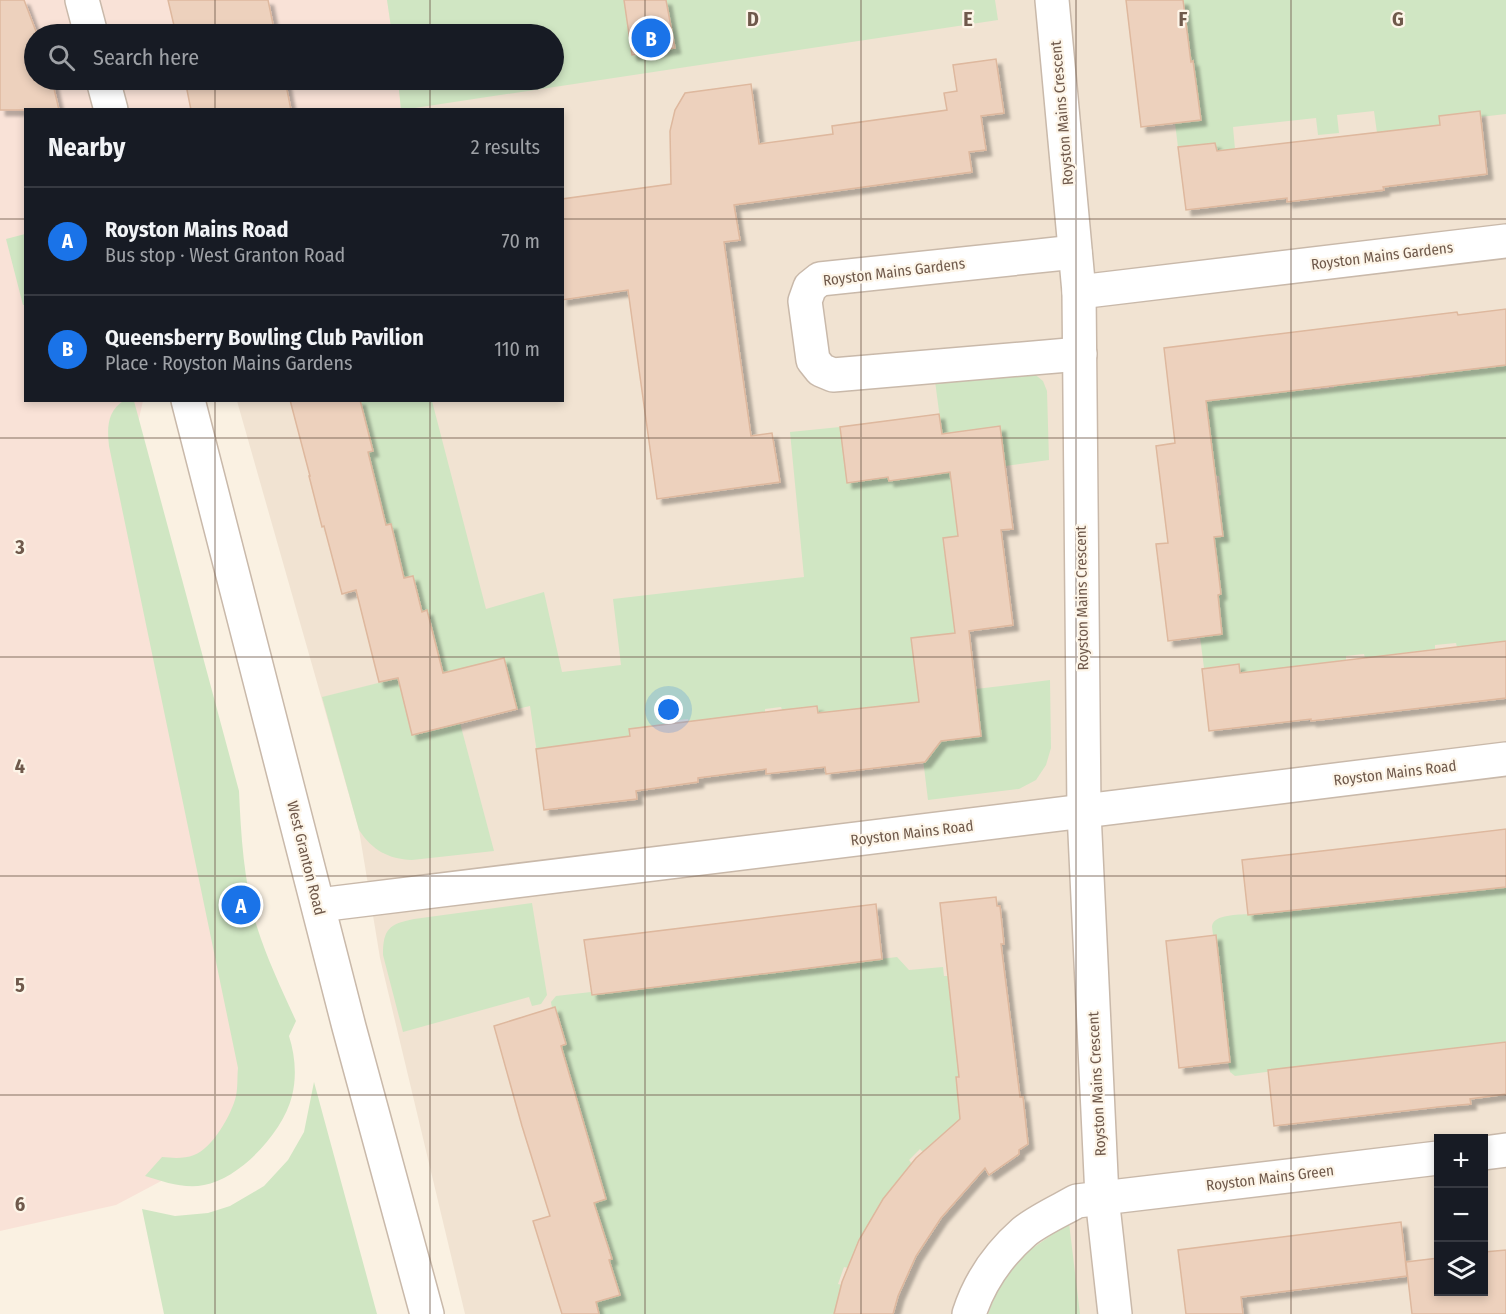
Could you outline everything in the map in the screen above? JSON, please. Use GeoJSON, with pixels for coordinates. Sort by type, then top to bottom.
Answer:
{"type":"FeatureCollection","features":[{"type":"Feature","properties":{"kind":"street"},"geometry":{"type":"LineString","coordinates":[[82,0],[88,24]]}},
{"type":"Feature","properties":{"kind":"street","name":"Royston Mains Crescent"},"geometry":{"type":"LineString","coordinates":[[1052,0],[1079,292],[1084,812],[1102,1197],[1115,1314]]}},
{"type":"Feature","properties":{"kind":"street"},"geometry":{"type":"LineString","coordinates":[[106,90],[110,108]]}},
{"type":"Feature","properties":{"kind":"street","name":"Royston Mains Gardens"},"geometry":{"type":"LineString","coordinates":[[1079,292],[1506,241]]}},
{"type":"Feature","properties":{"kind":"street","name":"Royston Mains Gardens"},"geometry":{"type":"LineString","coordinates":[[1075,252],[820,279],[810,287],[805,301],[813,360],[821,370],[833,375],[1080,354]]}},
{"type":"Feature","properties":{"kind":"street","name":"West Granton Road"},"geometry":{"type":"LineString","coordinates":[[189,402],[350,1027],[428,1314]]}},
{"type":"Feature","properties":{"kind":"street","name":"Royston Mains Road"},"geometry":{"type":"LineString","coordinates":[[319,905],[1506,759]]}},
{"type":"Feature","properties":{"kind":"street"},"geometry":{"type":"LineString","coordinates":[[1488,1152],[1506,1150]]}},
{"type":"Feature","properties":{"kind":"street","name":"Royston Mains Green"},"geometry":{"type":"LineString","coordinates":[[1102,1197],[1434,1158]]}},
{"type":"Feature","properties":{"kind":"street"},"geometry":{"type":"LineString","coordinates":[[969,1314],[985,1278],[1002,1255],[1025,1231],[1077,1200],[1102,1197]]}},
{"type":"Feature","properties":{"kind":"shaded area"},"geometry":{"type":"Polygon","coordinates":[[[0,0],[387,0],[391,24],[24,24],[24,90],[399,90],[401,108],[24,108],[24,402],[143,402],[130,457],[261,1064],[231,1144],[116,1205],[0,1231],[0,0]]]}},
{"type":"Feature","properties":{"kind":"shaded area"},"geometry":{"type":"Polygon","coordinates":[[[386,0],[1506,0],[1506,1314],[465,1314],[380,958],[359,830],[237,402],[564,402],[564,108],[401,108],[398,90],[564,90],[564,24],[390,24],[386,0]]]}},
{"type":"Feature","properties":{"kind":"green space"},"geometry":{"type":"Polygon","coordinates":[[[387,0],[995,0],[998,20],[564,85],[564,24],[391,24],[387,0]]]}},
{"type":"Feature","properties":{"kind":"green space"},"geometry":{"type":"Polygon","coordinates":[[[1183,0],[1506,0],[1506,114],[1480,117],[1479,111],[1439,116],[1440,130],[1377,133],[1374,111],[1337,115],[1339,133],[1318,135],[1316,118],[1233,127],[1235,149],[1224,155],[1178,147],[1175,123],[1196,81],[1193,62],[1191,62],[1183,0]]]}},
{"type":"Feature","properties":{"kind":"green space"},"geometry":{"type":"Polygon","coordinates":[[[399,90],[534,90],[414,108],[401,108],[399,90]]]}},
{"type":"Feature","properties":{"kind":"green space"},"geometry":{"type":"Polygon","coordinates":[[[24,234],[24,305],[23,305],[6,239],[24,234]]]}},
{"type":"Feature","properties":{"kind":"green space"},"geometry":{"type":"Polygon","coordinates":[[[1506,365],[1506,641],[1457,647],[1456,643],[1435,645],[1435,649],[1365,658],[1364,654],[1346,656],[1346,660],[1249,672],[1241,677],[1239,664],[1204,668],[1200,637],[1222,634],[1218,595],[1221,594],[1211,538],[1223,536],[1218,496],[1221,495],[1219,476],[1215,476],[1211,440],[1177,443],[1205,395],[1314,388],[1315,390],[1334,388],[1334,385],[1425,377],[1425,374],[1506,365]]]}},
{"type":"Feature","properties":{"kind":"green space"},"geometry":{"type":"Polygon","coordinates":[[[1032,372],[1043,381],[1047,391],[1049,460],[1005,466],[1001,432],[994,427],[942,434],[935,381],[1032,372]]]}},
{"type":"Feature","properties":{"kind":"green space"},"geometry":{"type":"Polygon","coordinates":[[[134,402],[239,791],[246,877],[257,927],[296,1021],[289,1036],[295,1066],[294,1088],[280,1124],[246,1163],[218,1181],[197,1186],[174,1184],[145,1176],[162,1157],[182,1158],[194,1155],[208,1146],[226,1121],[234,1103],[237,1093],[238,1068],[109,446],[108,426],[119,404],[134,402]]]}},
{"type":"Feature","properties":{"kind":"green space"},"geometry":{"type":"Polygon","coordinates":[[[354,402],[432,402],[486,609],[544,592],[562,672],[621,665],[613,599],[804,577],[790,432],[840,427],[847,483],[888,477],[889,481],[949,463],[958,536],[943,538],[955,633],[911,638],[919,699],[926,705],[819,718],[817,706],[782,710],[781,707],[765,709],[765,713],[689,722],[688,719],[669,721],[669,724],[629,729],[630,741],[537,753],[530,706],[517,709],[504,658],[444,673],[439,678],[426,611],[422,612],[413,576],[400,579],[354,402]]]}},
{"type":"Feature","properties":{"kind":"green space"},"geometry":{"type":"Polygon","coordinates":[[[398,678],[460,723],[494,851],[412,860],[395,858],[375,848],[359,830],[322,697],[398,678]]]}},
{"type":"Feature","properties":{"kind":"green space"},"geometry":{"type":"Polygon","coordinates":[[[1050,680],[1051,748],[1046,765],[1036,780],[1019,789],[928,800],[923,759],[931,742],[975,737],[980,725],[976,689],[1050,680]]]}},
{"type":"Feature","properties":{"kind":"green space"},"geometry":{"type":"Polygon","coordinates":[[[1506,887],[1506,1042],[1235,1076],[1230,1072],[1216,936],[1213,936],[1212,927],[1217,919],[1233,915],[1506,887]]]}},
{"type":"Feature","properties":{"kind":"green space"},"geometry":{"type":"Polygon","coordinates":[[[532,903],[547,995],[541,1004],[532,1006],[529,997],[403,1032],[383,955],[384,939],[389,929],[399,923],[414,919],[532,903]]]}},
{"type":"Feature","properties":{"kind":"green space"},"geometry":{"type":"Polygon","coordinates":[[[897,957],[909,970],[943,967],[944,976],[948,976],[959,1077],[956,1077],[958,1095],[964,1118],[923,1152],[920,1149],[909,1160],[912,1164],[883,1200],[848,1268],[844,1267],[838,1284],[842,1285],[834,1314],[599,1314],[596,1302],[619,1295],[609,1260],[612,1258],[606,1240],[603,1241],[592,1204],[606,1199],[563,1054],[554,1048],[566,1044],[555,1008],[552,1008],[551,1002],[556,996],[591,992],[591,995],[897,957]]]}},
{"type":"Feature","properties":{"kind":"green space"},"geometry":{"type":"Polygon","coordinates":[[[314,1082],[377,1314],[164,1314],[142,1209],[175,1216],[208,1213],[230,1206],[264,1186],[288,1160],[304,1132],[314,1082]]]}},
{"type":"Feature","properties":{"kind":"green space"},"geometry":{"type":"Polygon","coordinates":[[[1069,1223],[1080,1314],[988,1314],[999,1286],[1027,1252],[1069,1223]]]}},
{"type":"Feature","properties":{"kind":"building"},"geometry":{"type":"Polygon","coordinates":[[[0,0],[24,0],[33,24],[24,24],[24,90],[54,90],[59,108],[0,110],[0,0]]]}},
{"type":"Feature","properties":{"kind":"building"},"geometry":{"type":"Polygon","coordinates":[[[168,0],[268,0],[273,24],[174,24],[168,0]]]}},
{"type":"Feature","properties":{"kind":"building"},"geometry":{"type":"Polygon","coordinates":[[[624,0],[666,0],[675,48],[632,55],[624,0]]]}},
{"type":"Feature","properties":{"kind":"building"},"geometry":{"type":"Polygon","coordinates":[[[1126,0],[1183,0],[1201,120],[1141,127],[1126,0]]]}},
{"type":"Feature","properties":{"kind":"building"},"geometry":{"type":"Polygon","coordinates":[[[996,59],[1004,113],[981,116],[986,150],[969,152],[972,172],[734,205],[740,240],[724,242],[751,436],[772,433],[780,482],[657,499],[628,290],[564,300],[564,199],[671,184],[670,131],[675,110],[685,93],[751,84],[759,144],[833,134],[832,126],[947,110],[944,93],[957,91],[953,65],[996,59]]]}},
{"type":"Feature","properties":{"kind":"building"},"geometry":{"type":"Polygon","coordinates":[[[187,90],[287,90],[291,108],[191,108],[187,90]]]}},
{"type":"Feature","properties":{"kind":"building"},"geometry":{"type":"Polygon","coordinates":[[[1480,111],[1487,174],[1287,202],[1287,198],[1186,210],[1178,147],[1215,143],[1217,151],[1440,125],[1439,116],[1480,111]]]}},
{"type":"Feature","properties":{"kind":"building"},"geometry":{"type":"Polygon","coordinates":[[[1506,309],[1506,365],[1206,401],[1223,536],[1214,537],[1221,594],[1218,595],[1222,634],[1168,641],[1156,544],[1168,543],[1156,446],[1175,443],[1164,348],[1457,312],[1458,315],[1506,309]]]}},
{"type":"Feature","properties":{"kind":"building"},"geometry":{"type":"Polygon","coordinates":[[[291,402],[361,402],[373,451],[368,452],[386,525],[391,524],[404,578],[413,576],[422,612],[427,610],[443,673],[504,658],[517,709],[412,735],[398,678],[379,682],[356,590],[342,594],[291,402]]]}},
{"type":"Feature","properties":{"kind":"building"},"geometry":{"type":"Polygon","coordinates":[[[939,414],[942,434],[1000,426],[1013,529],[1001,530],[1013,625],[969,631],[981,736],[941,741],[925,762],[826,774],[825,767],[766,774],[766,769],[698,778],[698,782],[636,791],[637,799],[544,810],[536,749],[630,736],[629,729],[782,710],[817,706],[818,713],[919,702],[911,638],[955,633],[943,538],[958,536],[950,472],[889,481],[888,477],[847,483],[840,427],[939,414]]]}},
{"type":"Feature","properties":{"kind":"building"},"geometry":{"type":"Polygon","coordinates":[[[1506,641],[1506,698],[1209,731],[1202,669],[1239,664],[1240,673],[1506,641]]]}},
{"type":"Feature","properties":{"kind":"building"},"geometry":{"type":"Polygon","coordinates":[[[1506,829],[1506,887],[1248,915],[1242,860],[1506,829]]]}},
{"type":"Feature","properties":{"kind":"building"},"geometry":{"type":"Polygon","coordinates":[[[996,897],[997,906],[1000,906],[1004,944],[1001,944],[1028,1144],[1019,1150],[1019,1154],[989,1175],[985,1168],[941,1218],[916,1256],[898,1296],[893,1314],[834,1314],[842,1282],[859,1240],[883,1199],[916,1158],[960,1119],[956,1077],[959,1077],[940,903],[996,897]]]}},
{"type":"Feature","properties":{"kind":"building"},"geometry":{"type":"Polygon","coordinates":[[[876,904],[882,959],[592,995],[584,940],[876,904]]]}},
{"type":"Feature","properties":{"kind":"building"},"geometry":{"type":"Polygon","coordinates":[[[1216,935],[1230,1062],[1179,1068],[1166,941],[1216,935]]]}},
{"type":"Feature","properties":{"kind":"building"},"geometry":{"type":"Polygon","coordinates":[[[555,1007],[566,1044],[561,1046],[606,1199],[594,1203],[612,1259],[609,1260],[620,1295],[596,1302],[599,1314],[562,1314],[533,1221],[550,1216],[494,1026],[555,1007]]]}},
{"type":"Feature","properties":{"kind":"building"},"geometry":{"type":"Polygon","coordinates":[[[1506,1042],[1506,1094],[1470,1099],[1471,1104],[1274,1126],[1268,1070],[1506,1042]]]}},
{"type":"Feature","properties":{"kind":"building"},"geometry":{"type":"Polygon","coordinates":[[[1401,1222],[1407,1276],[1241,1297],[1243,1314],[1186,1314],[1178,1250],[1401,1222]]]}},
{"type":"Feature","properties":{"kind":"building"},"geometry":{"type":"Polygon","coordinates":[[[1506,1250],[1506,1314],[1412,1314],[1406,1262],[1434,1258],[1434,1296],[1488,1296],[1488,1252],[1506,1250]]]}},
{"type":"Feature","properties":{"kind":"place","name":"Queensberry Bowling Club Pavilion"},"geometry":{"type":"Point","coordinates":[651,38]}},
{"type":"Feature","properties":{"kind":"place","name":"Royston Mains Road"},"geometry":{"type":"Point","coordinates":[241,905]}}]}
